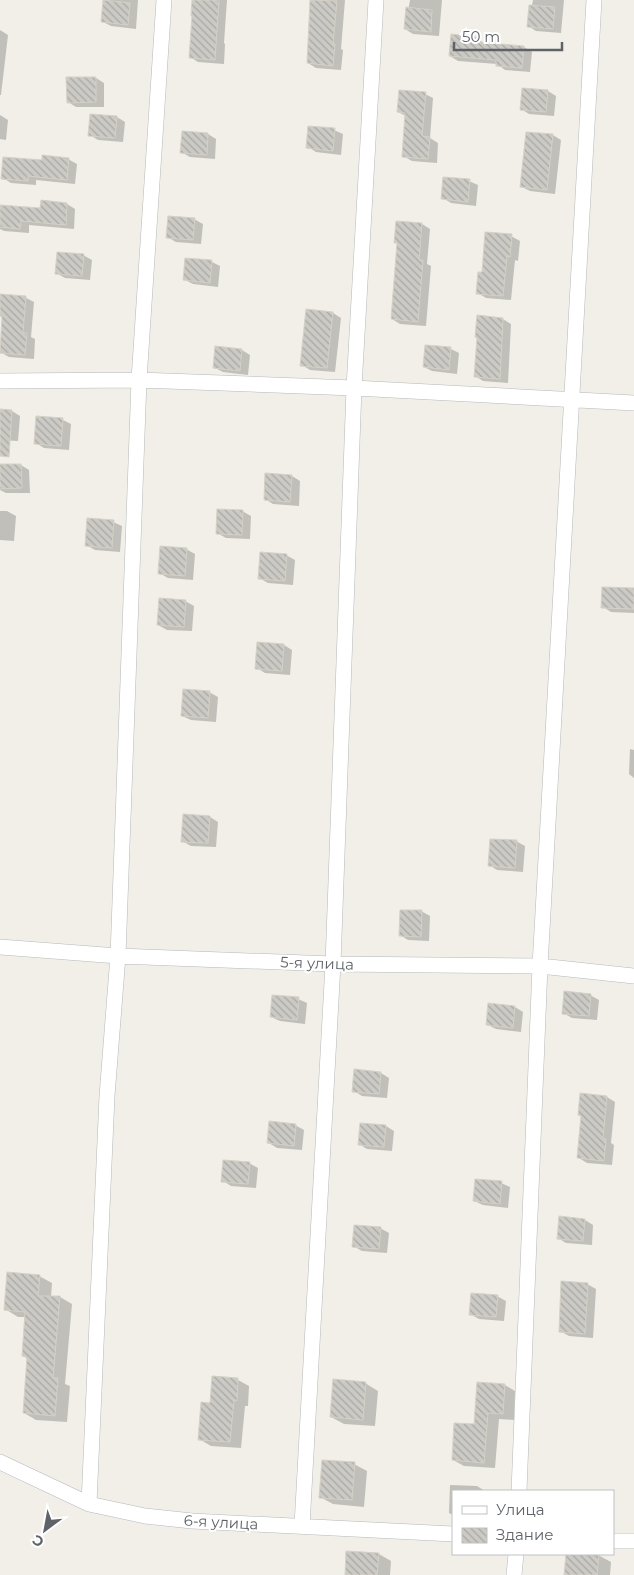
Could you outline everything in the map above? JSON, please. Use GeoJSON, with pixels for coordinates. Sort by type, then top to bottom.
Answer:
{"type":"FeatureCollection","features":[{"type":"Feature","properties":{"kind":"street"},"geometry":{"type":"LineString","coordinates":[[89,1504],[107,1096],[118,956],[139,380],[164,0]]}},
{"type":"Feature","properties":{"kind":"street"},"geometry":{"type":"LineString","coordinates":[[302,1526],[333,964],[354,388],[376,0]]}},
{"type":"Feature","properties":{"kind":"street"},"geometry":{"type":"LineString","coordinates":[[518,1490],[540,966],[570,400],[594,0]]}},
{"type":"Feature","properties":{"kind":"street"},"geometry":{"type":"LineString","coordinates":[[0,381],[139,380],[354,388],[634,403]]}},
{"type":"Feature","properties":{"kind":"street","name":"5-я улица"},"geometry":{"type":"LineString","coordinates":[[0,947],[118,956],[333,964],[540,966],[634,976]]}},
{"type":"Feature","properties":{"kind":"street","name":"6-я улица"},"geometry":{"type":"LineString","coordinates":[[0,1462],[89,1504],[145,1516],[192,1521],[452,1534]]}},
{"type":"Feature","properties":{"kind":"street"},"geometry":{"type":"LineString","coordinates":[[614,1541],[634,1541]]}},
{"type":"Feature","properties":{"kind":"street"},"geometry":{"type":"LineString","coordinates":[[514,1575],[516,1555]]}},
{"type":"Feature","properties":{"kind":"building"},"geometry":{"type":"Polygon","coordinates":[[[103,0],[130,3],[128,25],[101,22],[103,0]]]}},
{"type":"Feature","properties":{"kind":"building"},"geometry":{"type":"Polygon","coordinates":[[[192,0],[219,0],[215,60],[189,58],[192,0]]]}},
{"type":"Feature","properties":{"kind":"building"},"geometry":{"type":"Polygon","coordinates":[[[310,0],[337,1],[333,66],[307,63],[310,0]]]}},
{"type":"Feature","properties":{"kind":"building"},"geometry":{"type":"Polygon","coordinates":[[[529,5],[555,7],[553,29],[527,27],[529,5]]]}},
{"type":"Feature","properties":{"kind":"building"},"geometry":{"type":"Polygon","coordinates":[[[406,7],[432,10],[431,32],[404,29],[406,7]]]}},
{"type":"Feature","properties":{"kind":"building"},"geometry":{"type":"Polygon","coordinates":[[[451,34],[477,37],[477,42],[524,46],[522,68],[496,66],[496,60],[449,56],[451,34]]]}},
{"type":"Feature","properties":{"kind":"building"},"geometry":{"type":"Polygon","coordinates":[[[66,77],[96,77],[96,102],[67,103],[66,77]]]}},
{"type":"Feature","properties":{"kind":"building"},"geometry":{"type":"Polygon","coordinates":[[[522,88],[548,90],[546,112],[520,110],[522,88]]]}},
{"type":"Feature","properties":{"kind":"building"},"geometry":{"type":"Polygon","coordinates":[[[399,90],[426,92],[422,136],[430,137],[428,159],[402,157],[405,113],[397,112],[399,90]]]}},
{"type":"Feature","properties":{"kind":"building"},"geometry":{"type":"Polygon","coordinates":[[[90,114],[117,116],[115,138],[88,136],[90,114]]]}},
{"type":"Feature","properties":{"kind":"building"},"geometry":{"type":"Polygon","coordinates":[[[308,126],[335,128],[333,151],[306,148],[308,126]]]}},
{"type":"Feature","properties":{"kind":"building"},"geometry":{"type":"Polygon","coordinates":[[[182,131],[208,133],[207,155],[180,153],[182,131]]]}},
{"type":"Feature","properties":{"kind":"building"},"geometry":{"type":"Polygon","coordinates":[[[526,132],[553,134],[547,190],[520,187],[526,132]]]}},
{"type":"Feature","properties":{"kind":"building"},"geometry":{"type":"Polygon","coordinates":[[[42,155],[69,158],[67,180],[28,176],[28,181],[1,179],[3,157],[42,160],[42,155]]]}},
{"type":"Feature","properties":{"kind":"building"},"geometry":{"type":"Polygon","coordinates":[[[443,177],[470,179],[468,202],[441,199],[443,177]]]}},
{"type":"Feature","properties":{"kind":"building"},"geometry":{"type":"Polygon","coordinates":[[[41,200],[67,203],[66,225],[21,221],[20,229],[0,227],[0,205],[40,208],[41,200]]]}},
{"type":"Feature","properties":{"kind":"building"},"geometry":{"type":"Polygon","coordinates":[[[168,216],[195,218],[193,240],[166,238],[168,216]]]}},
{"type":"Feature","properties":{"kind":"building"},"geometry":{"type":"Polygon","coordinates":[[[396,221],[422,223],[419,260],[423,260],[418,322],[391,319],[397,243],[394,243],[396,221]]]}},
{"type":"Feature","properties":{"kind":"building"},"geometry":{"type":"Polygon","coordinates":[[[485,232],[512,234],[510,257],[507,256],[503,296],[476,294],[478,272],[482,272],[485,232]]]}},
{"type":"Feature","properties":{"kind":"building"},"geometry":{"type":"Polygon","coordinates":[[[57,252],[84,254],[82,276],[55,274],[57,252]]]}},
{"type":"Feature","properties":{"kind":"building"},"geometry":{"type":"Polygon","coordinates":[[[185,258],[212,260],[210,283],[183,280],[185,258]]]}},
{"type":"Feature","properties":{"kind":"building"},"geometry":{"type":"Polygon","coordinates":[[[0,294],[26,296],[23,333],[27,333],[25,355],[0,353],[2,316],[0,316],[0,294]]]}},
{"type":"Feature","properties":{"kind":"building"},"geometry":{"type":"Polygon","coordinates":[[[306,309],[333,312],[327,368],[300,366],[306,309]]]}},
{"type":"Feature","properties":{"kind":"building"},"geometry":{"type":"Polygon","coordinates":[[[477,315],[503,318],[500,379],[474,377],[477,315]]]}},
{"type":"Feature","properties":{"kind":"building"},"geometry":{"type":"Polygon","coordinates":[[[425,345],[451,347],[449,370],[423,367],[425,345]]]}},
{"type":"Feature","properties":{"kind":"building"},"geometry":{"type":"Polygon","coordinates":[[[215,346],[242,349],[240,371],[213,368],[215,346]]]}},
{"type":"Feature","properties":{"kind":"building"},"geometry":{"type":"Polygon","coordinates":[[[0,409],[12,410],[9,457],[0,456],[0,409]]]}},
{"type":"Feature","properties":{"kind":"building"},"geometry":{"type":"Polygon","coordinates":[[[36,416],[63,418],[61,446],[34,444],[36,416]]]}},
{"type":"Feature","properties":{"kind":"building"},"geometry":{"type":"Polygon","coordinates":[[[0,464],[21,464],[22,488],[0,489],[0,464]]]}},
{"type":"Feature","properties":{"kind":"building"},"geometry":{"type":"Polygon","coordinates":[[[265,473],[292,475],[290,502],[264,500],[265,473]]]}},
{"type":"Feature","properties":{"kind":"building"},"geometry":{"type":"Polygon","coordinates":[[[217,509],[243,510],[242,535],[216,534],[217,509]]]}},
{"type":"Feature","properties":{"kind":"building"},"geometry":{"type":"Polygon","coordinates":[[[87,518],[114,520],[112,548],[85,546],[87,518]]]}},
{"type":"Feature","properties":{"kind":"building"},"geometry":{"type":"Polygon","coordinates":[[[160,546],[187,548],[185,576],[158,574],[160,546]]]}},
{"type":"Feature","properties":{"kind":"building"},"geometry":{"type":"Polygon","coordinates":[[[260,552],[287,554],[285,581],[258,579],[260,552]]]}},
{"type":"Feature","properties":{"kind":"building"},"geometry":{"type":"Polygon","coordinates":[[[602,587],[634,588],[634,609],[601,608],[602,587]]]}},
{"type":"Feature","properties":{"kind":"building"},"geometry":{"type":"Polygon","coordinates":[[[159,598],[186,600],[184,627],[157,625],[159,598]]]}},
{"type":"Feature","properties":{"kind":"building"},"geometry":{"type":"Polygon","coordinates":[[[257,642],[284,644],[282,671],[255,669],[257,642]]]}},
{"type":"Feature","properties":{"kind":"building"},"geometry":{"type":"Polygon","coordinates":[[[183,689],[210,691],[208,718],[181,716],[183,689]]]}},
{"type":"Feature","properties":{"kind":"building"},"geometry":{"type":"Polygon","coordinates":[[[183,814],[210,816],[208,843],[181,842],[183,814]]]}},
{"type":"Feature","properties":{"kind":"building"},"geometry":{"type":"Polygon","coordinates":[[[490,839],[517,840],[515,868],[488,866],[490,839]]]}},
{"type":"Feature","properties":{"kind":"building"},"geometry":{"type":"Polygon","coordinates":[[[400,910],[422,910],[421,937],[399,936],[400,910]]]}},
{"type":"Feature","properties":{"kind":"building"},"geometry":{"type":"Polygon","coordinates":[[[564,991],[591,994],[589,1016],[562,1014],[564,991]]]}},
{"type":"Feature","properties":{"kind":"building"},"geometry":{"type":"Polygon","coordinates":[[[272,995],[299,997],[297,1020],[270,1017],[272,995]]]}},
{"type":"Feature","properties":{"kind":"building"},"geometry":{"type":"Polygon","coordinates":[[[488,1003],[515,1006],[513,1028],[486,1025],[488,1003]]]}},
{"type":"Feature","properties":{"kind":"building"},"geometry":{"type":"Polygon","coordinates":[[[354,1069],[381,1072],[379,1094],[352,1092],[354,1069]]]}},
{"type":"Feature","properties":{"kind":"building"},"geometry":{"type":"Polygon","coordinates":[[[580,1093],[607,1096],[603,1138],[606,1139],[604,1161],[577,1158],[581,1116],[578,1115],[580,1093]]]}},
{"type":"Feature","properties":{"kind":"building"},"geometry":{"type":"Polygon","coordinates":[[[269,1121],[296,1124],[294,1146],[267,1143],[269,1121]]]}},
{"type":"Feature","properties":{"kind":"building"},"geometry":{"type":"Polygon","coordinates":[[[360,1123],[386,1125],[384,1147],[358,1145],[360,1123]]]}},
{"type":"Feature","properties":{"kind":"building"},"geometry":{"type":"Polygon","coordinates":[[[223,1160],[250,1162],[248,1184],[221,1182],[223,1160]]]}},
{"type":"Feature","properties":{"kind":"building"},"geometry":{"type":"Polygon","coordinates":[[[475,1179],[502,1181],[500,1204],[473,1201],[475,1179]]]}},
{"type":"Feature","properties":{"kind":"building"},"geometry":{"type":"Polygon","coordinates":[[[559,1216],[585,1219],[583,1241],[557,1239],[559,1216]]]}},
{"type":"Feature","properties":{"kind":"building"},"geometry":{"type":"Polygon","coordinates":[[[354,1225],[381,1227],[379,1249],[352,1247],[354,1225]]]}},
{"type":"Feature","properties":{"kind":"building"},"geometry":{"type":"Polygon","coordinates":[[[7,1272],[40,1275],[38,1296],[60,1296],[53,1378],[58,1378],[55,1416],[23,1413],[27,1357],[22,1356],[25,1312],[4,1310],[7,1272]]]}},
{"type":"Feature","properties":{"kind":"building"},"geometry":{"type":"Polygon","coordinates":[[[561,1281],[588,1283],[585,1334],[559,1332],[561,1281]]]}},
{"type":"Feature","properties":{"kind":"building"},"geometry":{"type":"Polygon","coordinates":[[[471,1293],[498,1295],[496,1317],[469,1315],[471,1293]]]}},
{"type":"Feature","properties":{"kind":"building"},"geometry":{"type":"Polygon","coordinates":[[[212,1376],[238,1378],[237,1401],[234,1400],[230,1442],[198,1440],[201,1402],[210,1403],[212,1376]]]}},
{"type":"Feature","properties":{"kind":"building"},"geometry":{"type":"Polygon","coordinates":[[[333,1379],[366,1382],[363,1420],[330,1417],[333,1379]]]}},
{"type":"Feature","properties":{"kind":"building"},"geometry":{"type":"Polygon","coordinates":[[[477,1382],[505,1384],[503,1414],[488,1413],[484,1463],[452,1460],[454,1423],[474,1424],[477,1382]]]}},
{"type":"Feature","properties":{"kind":"building"},"geometry":{"type":"Polygon","coordinates":[[[322,1460],[355,1462],[352,1500],[319,1498],[322,1460]]]}},
{"type":"Feature","properties":{"kind":"building"},"geometry":{"type":"Polygon","coordinates":[[[346,1551],[379,1553],[377,1575],[345,1575],[346,1551]]]}},
{"type":"Feature","properties":{"kind":"building"},"geometry":{"type":"Polygon","coordinates":[[[566,1555],[599,1555],[597,1575],[564,1575],[566,1555]]]}}]}
